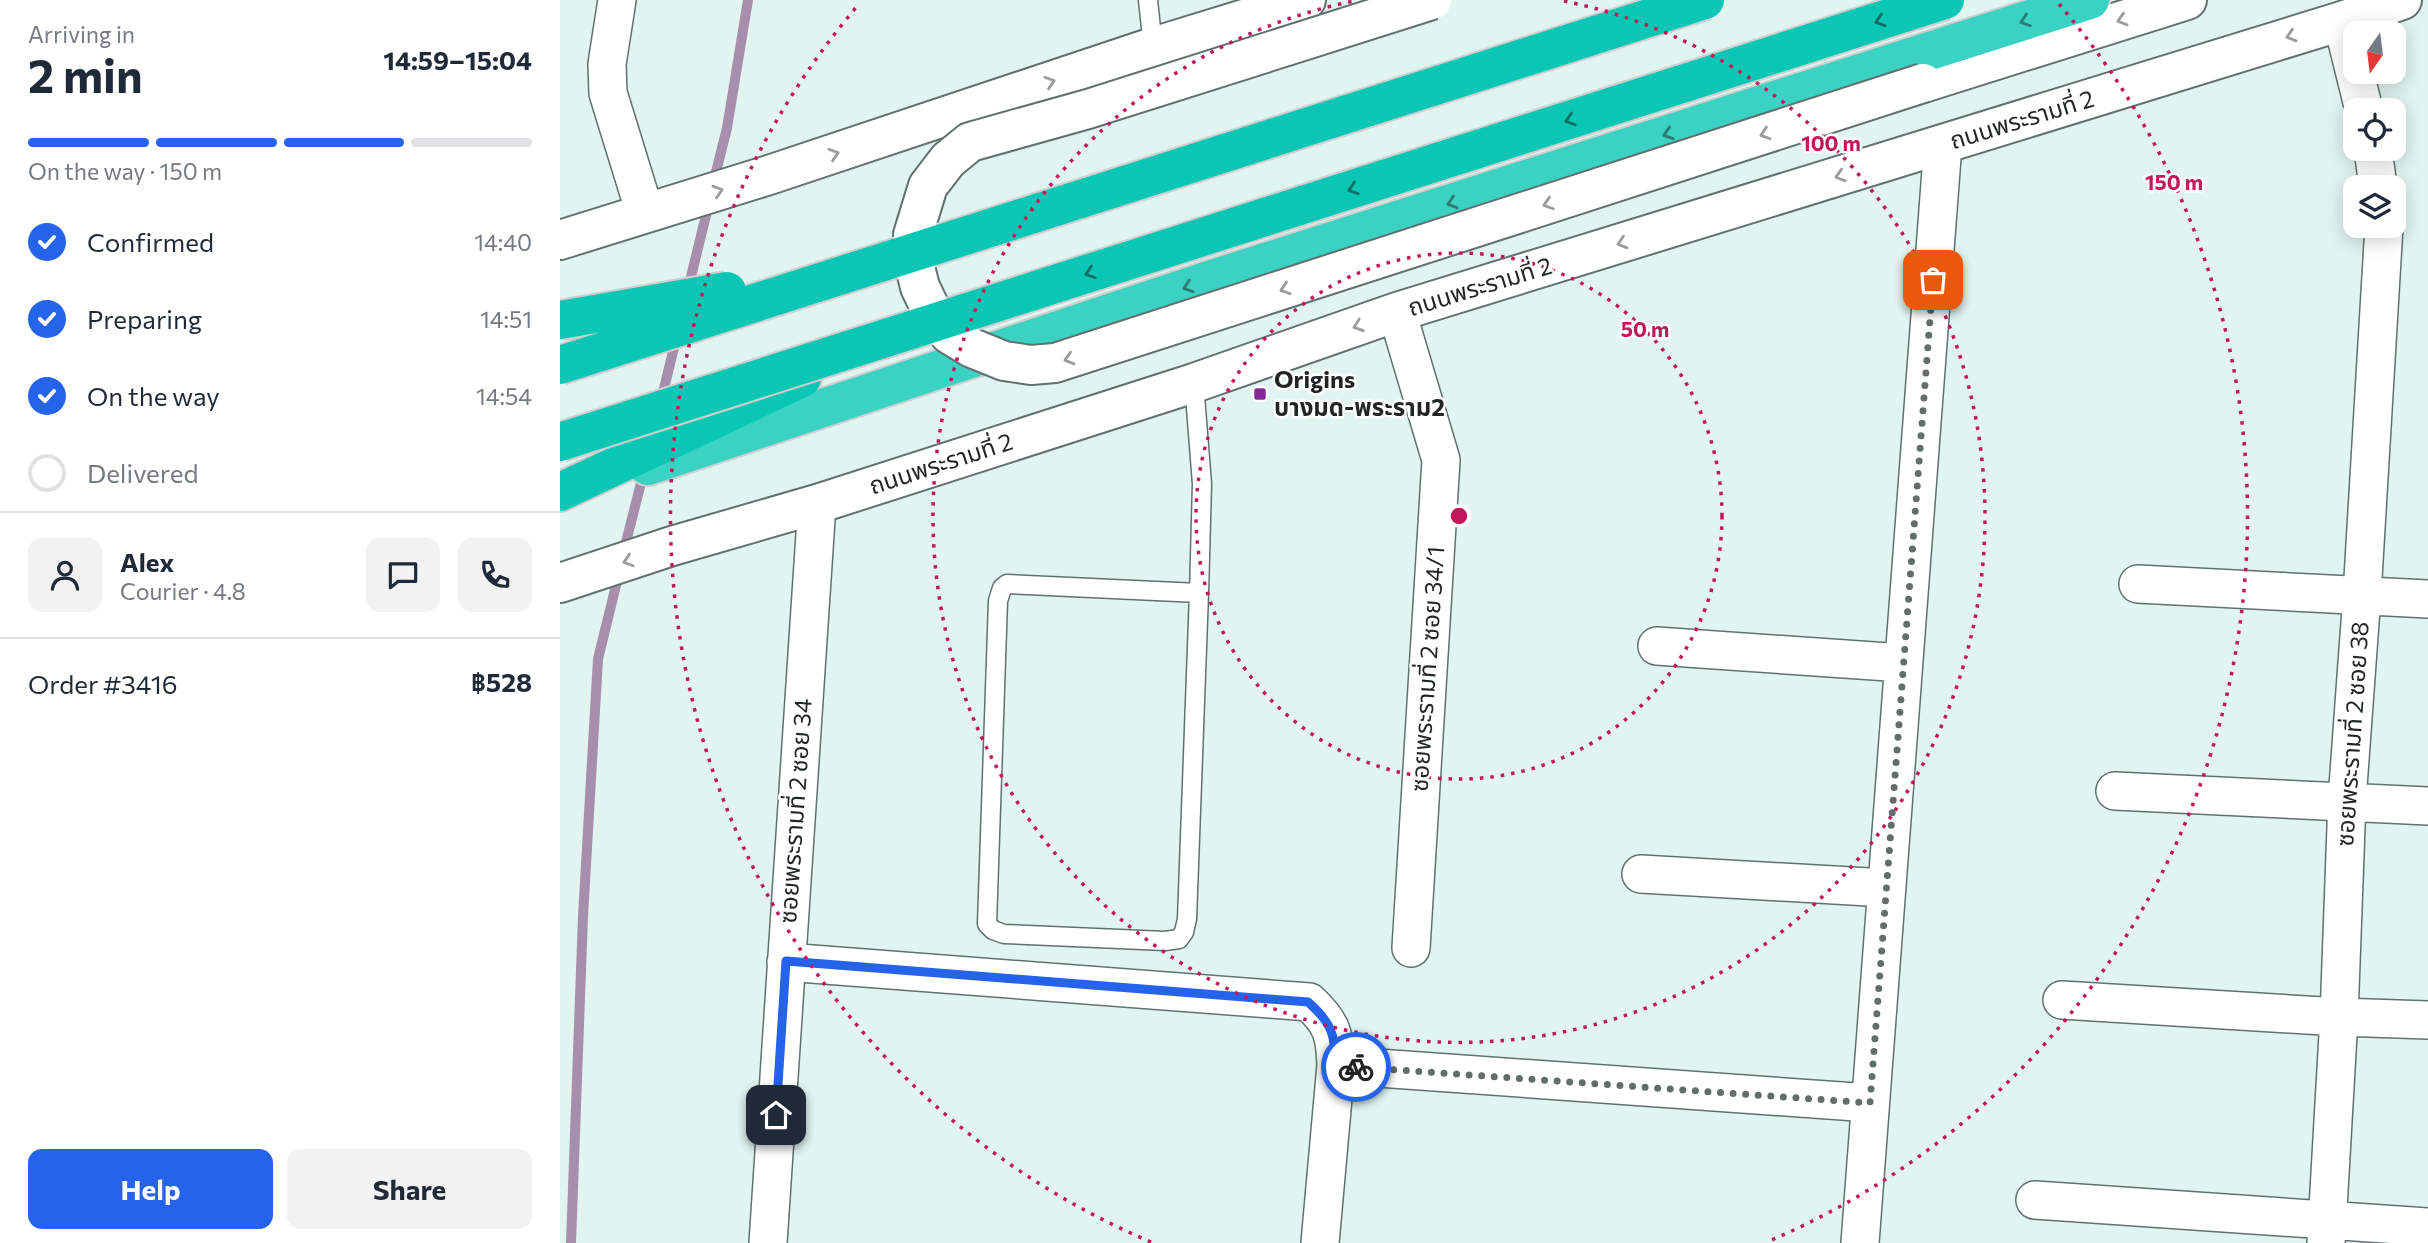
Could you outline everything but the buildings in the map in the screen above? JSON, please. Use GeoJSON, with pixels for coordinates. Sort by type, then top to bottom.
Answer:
{"type":"FeatureCollection","features":[{"type":"Feature","properties":{"kind":"highway"},"geometry":{"type":"LineString","coordinates":[[560,345],[1655,0]]}},
{"type":"Feature","properties":{"kind":"highway"},"geometry":{"type":"LineString","coordinates":[[560,365],[1705,0]]}},
{"type":"Feature","properties":{"kind":"highway"},"geometry":{"type":"LineString","coordinates":[[560,442],[1945,0]]}},
{"type":"Feature","properties":{"kind":"highway"},"geometry":{"type":"LineString","coordinates":[[566,493],[1196,285],[2090,0]]}},
{"type":"Feature","properties":{"kind":"highway"},"geometry":{"type":"LineString","coordinates":[[560,320],[866,267]]}},
{"type":"Feature","properties":{"kind":"highway"},"geometry":{"type":"LineString","coordinates":[[566,493],[889,337]]}},
{"type":"Feature","properties":{"kind":"main road"},"geometry":{"type":"LineString","coordinates":[[560,240],[769,175],[1153,47],[1306,0]]}},
{"type":"Feature","properties":{"kind":"main road"},"geometry":{"type":"LineString","coordinates":[[1432,0],[1088,109],[970,142],[948,160],[928,186],[913,235],[913,259],[919,287],[931,310],[949,334],[972,348],[1004,361],[1031,365],[1055,363],[2187,0]]}},
{"type":"Feature","properties":{"kind":"main road","name":"ถนนพระรามที่ 2"},"geometry":{"type":"LineString","coordinates":[[572,579],[672,546],[817,504],[1194,383],[1397,312],[2342,21],[2402,0]]}},
{"type":"Feature","properties":{"kind":"street"},"geometry":{"type":"LineString","coordinates":[[617,0],[607,64],[608,93],[656,210]]}},
{"type":"Feature","properties":{"kind":"street"},"geometry":{"type":"LineString","coordinates":[[2342,21],[2361,98]]}},
{"type":"Feature","properties":{"kind":"street"},"geometry":{"type":"LineString","coordinates":[[1860,1243],[1944,144]]}},
{"type":"Feature","properties":{"kind":"street","name":"ซอยพระรามที่ 2 ซอย 38"},"geometry":{"type":"LineString","coordinates":[[2327,1231],[2347,800],[2383,238]]}},
{"type":"Feature","properties":{"kind":"street","name":"ซอยพระรามที่ 2 ซอย 34/1"},"geometry":{"type":"LineString","coordinates":[[1397,312],[1441,460],[1411,947]]}},
{"type":"Feature","properties":{"kind":"street","name":"ซอยพระรามที่ 2 ซอย 34"},"geometry":{"type":"LineString","coordinates":[[768,1243],[817,504]]}},
{"type":"Feature","properties":{"kind":"street"},"geometry":{"type":"LineString","coordinates":[[2138,584],[2428,599]]}},
{"type":"Feature","properties":{"kind":"street"},"geometry":{"type":"LineString","coordinates":[[1657,646],[1903,663]]}},
{"type":"Feature","properties":{"kind":"street"},"geometry":{"type":"LineString","coordinates":[[2115,791],[2347,800],[2428,806]]}},
{"type":"Feature","properties":{"kind":"street"},"geometry":{"type":"LineString","coordinates":[[1641,874],[1886,888]]}},
{"type":"Feature","properties":{"kind":"street"},"geometry":{"type":"LineString","coordinates":[[786,961],[1308,1002],[1324,1016],[1335,1039],[1336,1065],[1320,1243]]}},
{"type":"Feature","properties":{"kind":"street"},"geometry":{"type":"LineString","coordinates":[[2062,1000],[2428,1020]]}},
{"type":"Feature","properties":{"kind":"street"},"geometry":{"type":"LineString","coordinates":[[1336,1065],[1870,1103]]}},
{"type":"Feature","properties":{"kind":"street"},"geometry":{"type":"LineString","coordinates":[[2035,1200],[2327,1231],[2428,1227]]}},
{"type":"Feature","properties":{"kind":"lane"},"geometry":{"type":"LineString","coordinates":[[1148,4],[1153,47]]}},
{"type":"Feature","properties":{"kind":"lane"},"geometry":{"type":"LineString","coordinates":[[1194,383],[1202,484],[1199,593],[1187,919],[1184,932],[1179,939],[1165,941],[1004,934],[993,930],[988,924],[987,915],[998,601],[1002,588],[1016,583],[1199,593]]}},
{"type":"Feature","properties":{"kind":"waterway"},"geometry":{"type":"LineString","coordinates":[[713,184],[727,128],[748,0]]}},
{"type":"Feature","properties":{"kind":"waterway"},"geometry":{"type":"LineString","coordinates":[[688,289],[709,203]]}},
{"type":"Feature","properties":{"kind":"waterway"},"geometry":{"type":"LineString","coordinates":[[661,401],[677,335]]}},
{"type":"Feature","properties":{"kind":"waterway"},"geometry":{"type":"LineString","coordinates":[[623,554],[644,471]]}},
{"type":"Feature","properties":{"kind":"waterway"},"geometry":{"type":"LineString","coordinates":[[571,1243],[583,916],[598,659],[619,573]]}},
{"type":"Feature","properties":{"kind":"way so far"},"geometry":{"type":"LineString","coordinates":[[1356,1067],[1870,1103],[1933,280]]}},
{"type":"Feature","properties":{"kind":"place","name":"Origins บางมด-พระราม2"},"geometry":{"type":"Point","coordinates":[1260,394]}},
{"type":"Feature","properties":{"kind":"route"},"geometry":{"type":"LineString","coordinates":[[776,1115],[786,961],[1308,1002],[1324,1016],[1335,1039],[1336,1065],[1356,1067]]}}]}
